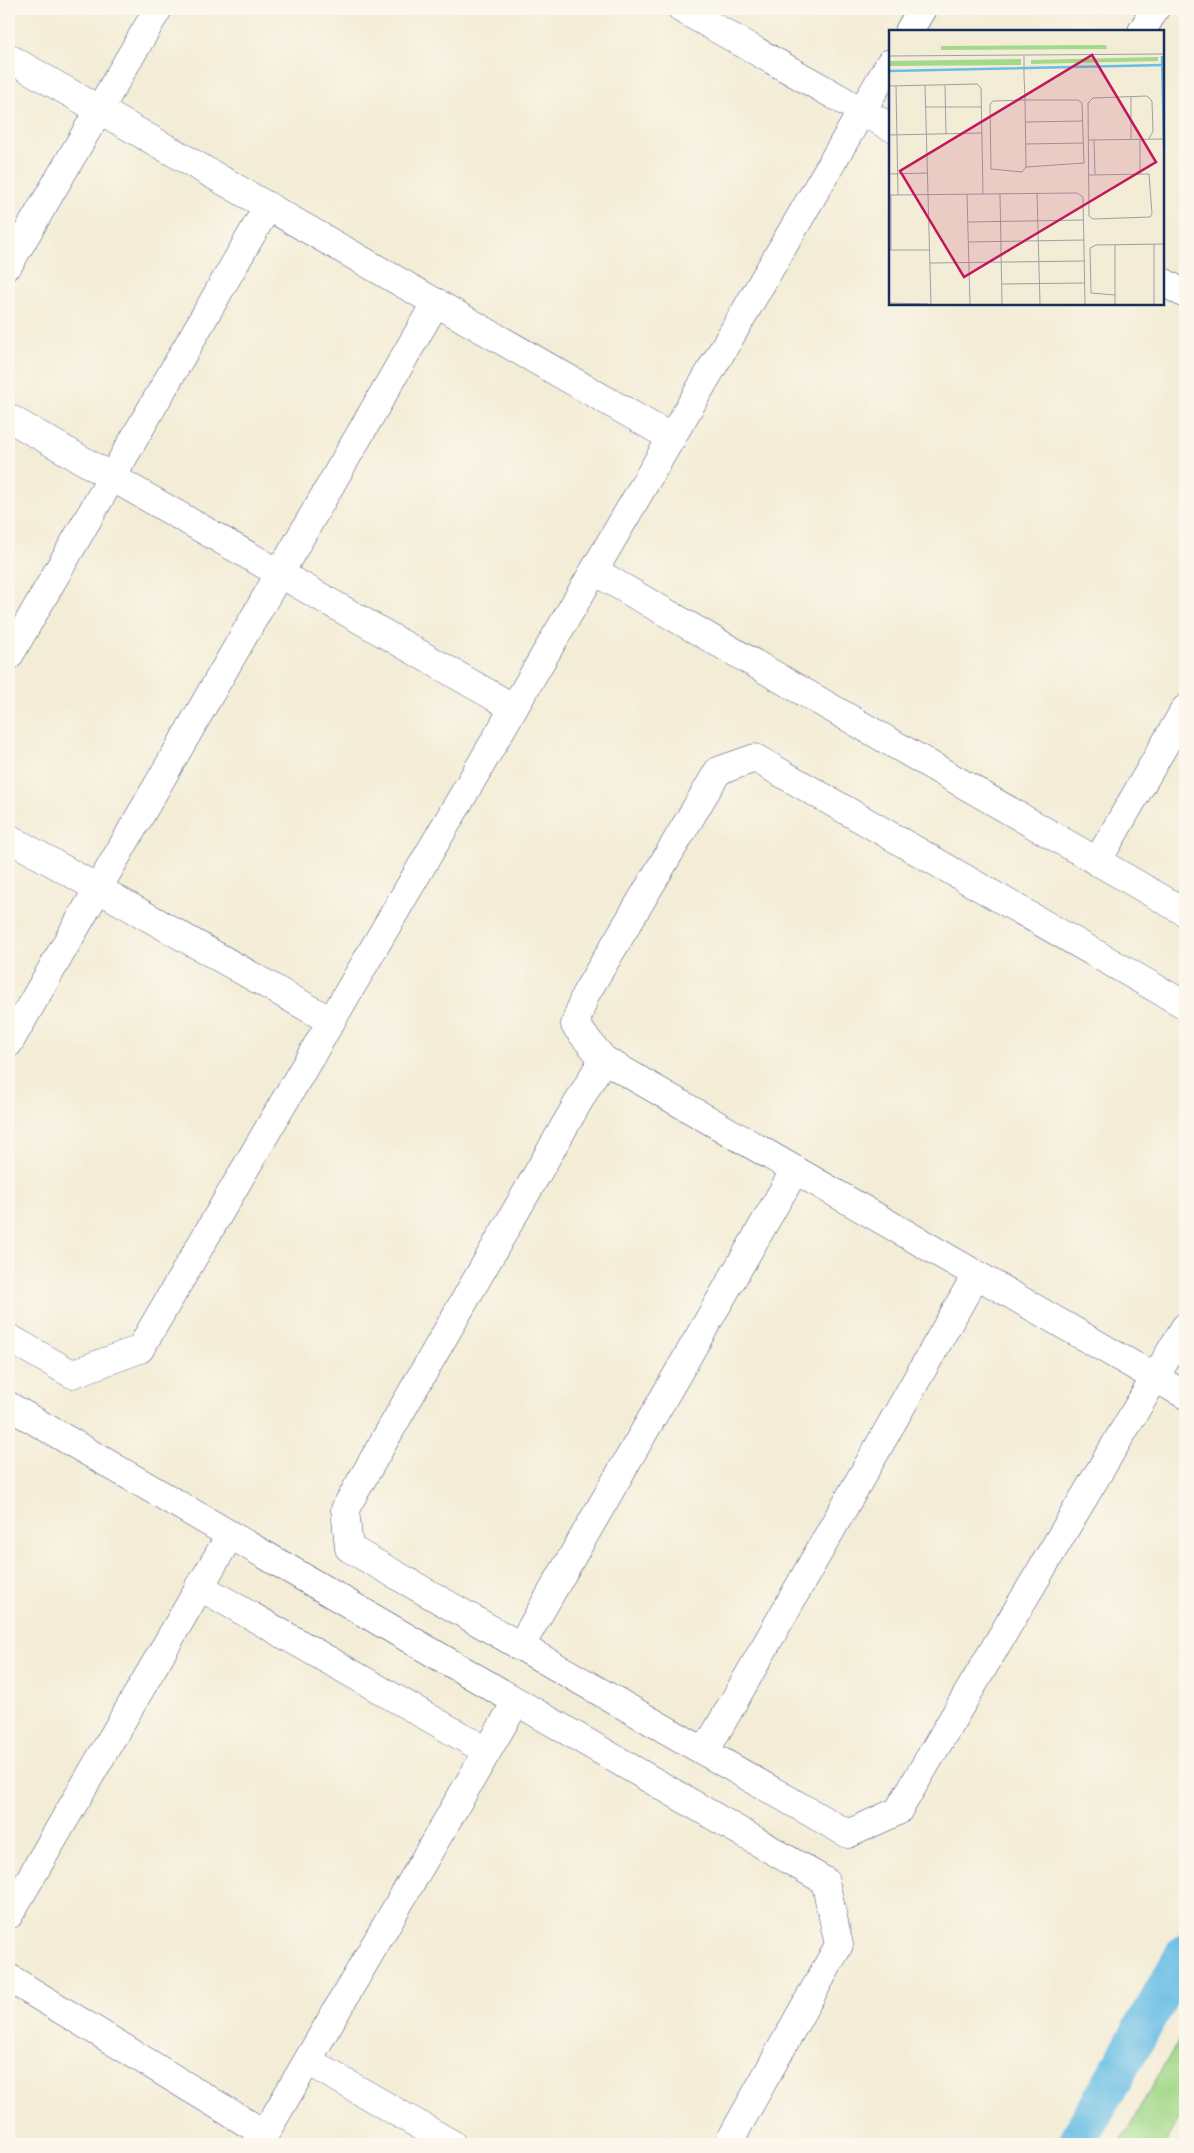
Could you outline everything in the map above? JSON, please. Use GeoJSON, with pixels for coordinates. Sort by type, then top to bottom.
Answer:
{"type":"FeatureCollection","features":[{"type":"Feature","properties":{"kind":"lane"},"geometry":{"type":"LineString","coordinates":[[9,264],[158,9]]}},
{"type":"Feature","properties":{"kind":"lane"},"geometry":{"type":"LineString","coordinates":[[682,9],[889,126]]}},
{"type":"Feature","properties":{"kind":"lane"},"geometry":{"type":"LineString","coordinates":[[910,30],[922,9]]}},
{"type":"Feature","properties":{"kind":"lane"},"geometry":{"type":"LineString","coordinates":[[1143,30],[1155,9]]}},
{"type":"Feature","properties":{"kind":"lane"},"geometry":{"type":"LineString","coordinates":[[9,58],[672,438]]}},
{"type":"Feature","properties":{"kind":"lane"},"geometry":{"type":"LineString","coordinates":[[9,1338],[72,1374],[140,1349],[889,65]]}},
{"type":"Feature","properties":{"kind":"lane"},"geometry":{"type":"LineString","coordinates":[[9,656],[268,206]]}},
{"type":"Feature","properties":{"kind":"lane"},"geometry":{"type":"LineString","coordinates":[[1164,283],[1185,294]]}},
{"type":"Feature","properties":{"kind":"lane"},"geometry":{"type":"LineString","coordinates":[[9,1043],[436,302]]}},
{"type":"Feature","properties":{"kind":"lane"},"geometry":{"type":"LineString","coordinates":[[9,418],[514,708]]}},
{"type":"Feature","properties":{"kind":"lane"},"geometry":{"type":"LineString","coordinates":[[594,571],[1185,912]]}},
{"type":"Feature","properties":{"kind":"lane"},"geometry":{"type":"LineString","coordinates":[[1098,862],[1185,709]]}},
{"type":"Feature","properties":{"kind":"lane"},"geometry":{"type":"LineString","coordinates":[[1185,1005],[755,758],[718,771],[585,995],[575,1025],[603,1059],[1185,1396]]}},
{"type":"Feature","properties":{"kind":"lane"},"geometry":{"type":"LineString","coordinates":[[9,838],[331,1021]]}},
{"type":"Feature","properties":{"kind":"lane"},"geometry":{"type":"LineString","coordinates":[[603,1059],[345,1509],[349,1548],[848,1834],[898,1812],[1185,1327]]}},
{"type":"Feature","properties":{"kind":"lane"},"geometry":{"type":"LineString","coordinates":[[520,1647],[794,1170]]}},
{"type":"Feature","properties":{"kind":"lane"},"geometry":{"type":"LineString","coordinates":[[705,1752],[976,1275]]}},
{"type":"Feature","properties":{"kind":"lane"},"geometry":{"type":"LineString","coordinates":[[9,1406],[825,1881],[840,1946],[728,2144]]}},
{"type":"Feature","properties":{"kind":"lane"},"geometry":{"type":"LineString","coordinates":[[9,1915],[230,1535]]}},
{"type":"Feature","properties":{"kind":"lane"},"geometry":{"type":"LineString","coordinates":[[199,1586],[487,1751]]}},
{"type":"Feature","properties":{"kind":"lane"},"geometry":{"type":"LineString","coordinates":[[9,1978],[262,2139],[516,1702]]}},
{"type":"Feature","properties":{"kind":"lane"},"geometry":{"type":"LineString","coordinates":[[308,2061],[452,2144]]}},
{"type":"Feature","properties":{"kind":"green space"},"geometry":{"type":"Polygon","coordinates":[[[1185,2029],[1185,2109],[1165,2144],[1119,2144],[1185,2029]]]}},
{"type":"Feature","properties":{"kind":"waterway"},"geometry":{"type":"LineString","coordinates":[[1076,2144],[1185,1953]]}}]}
